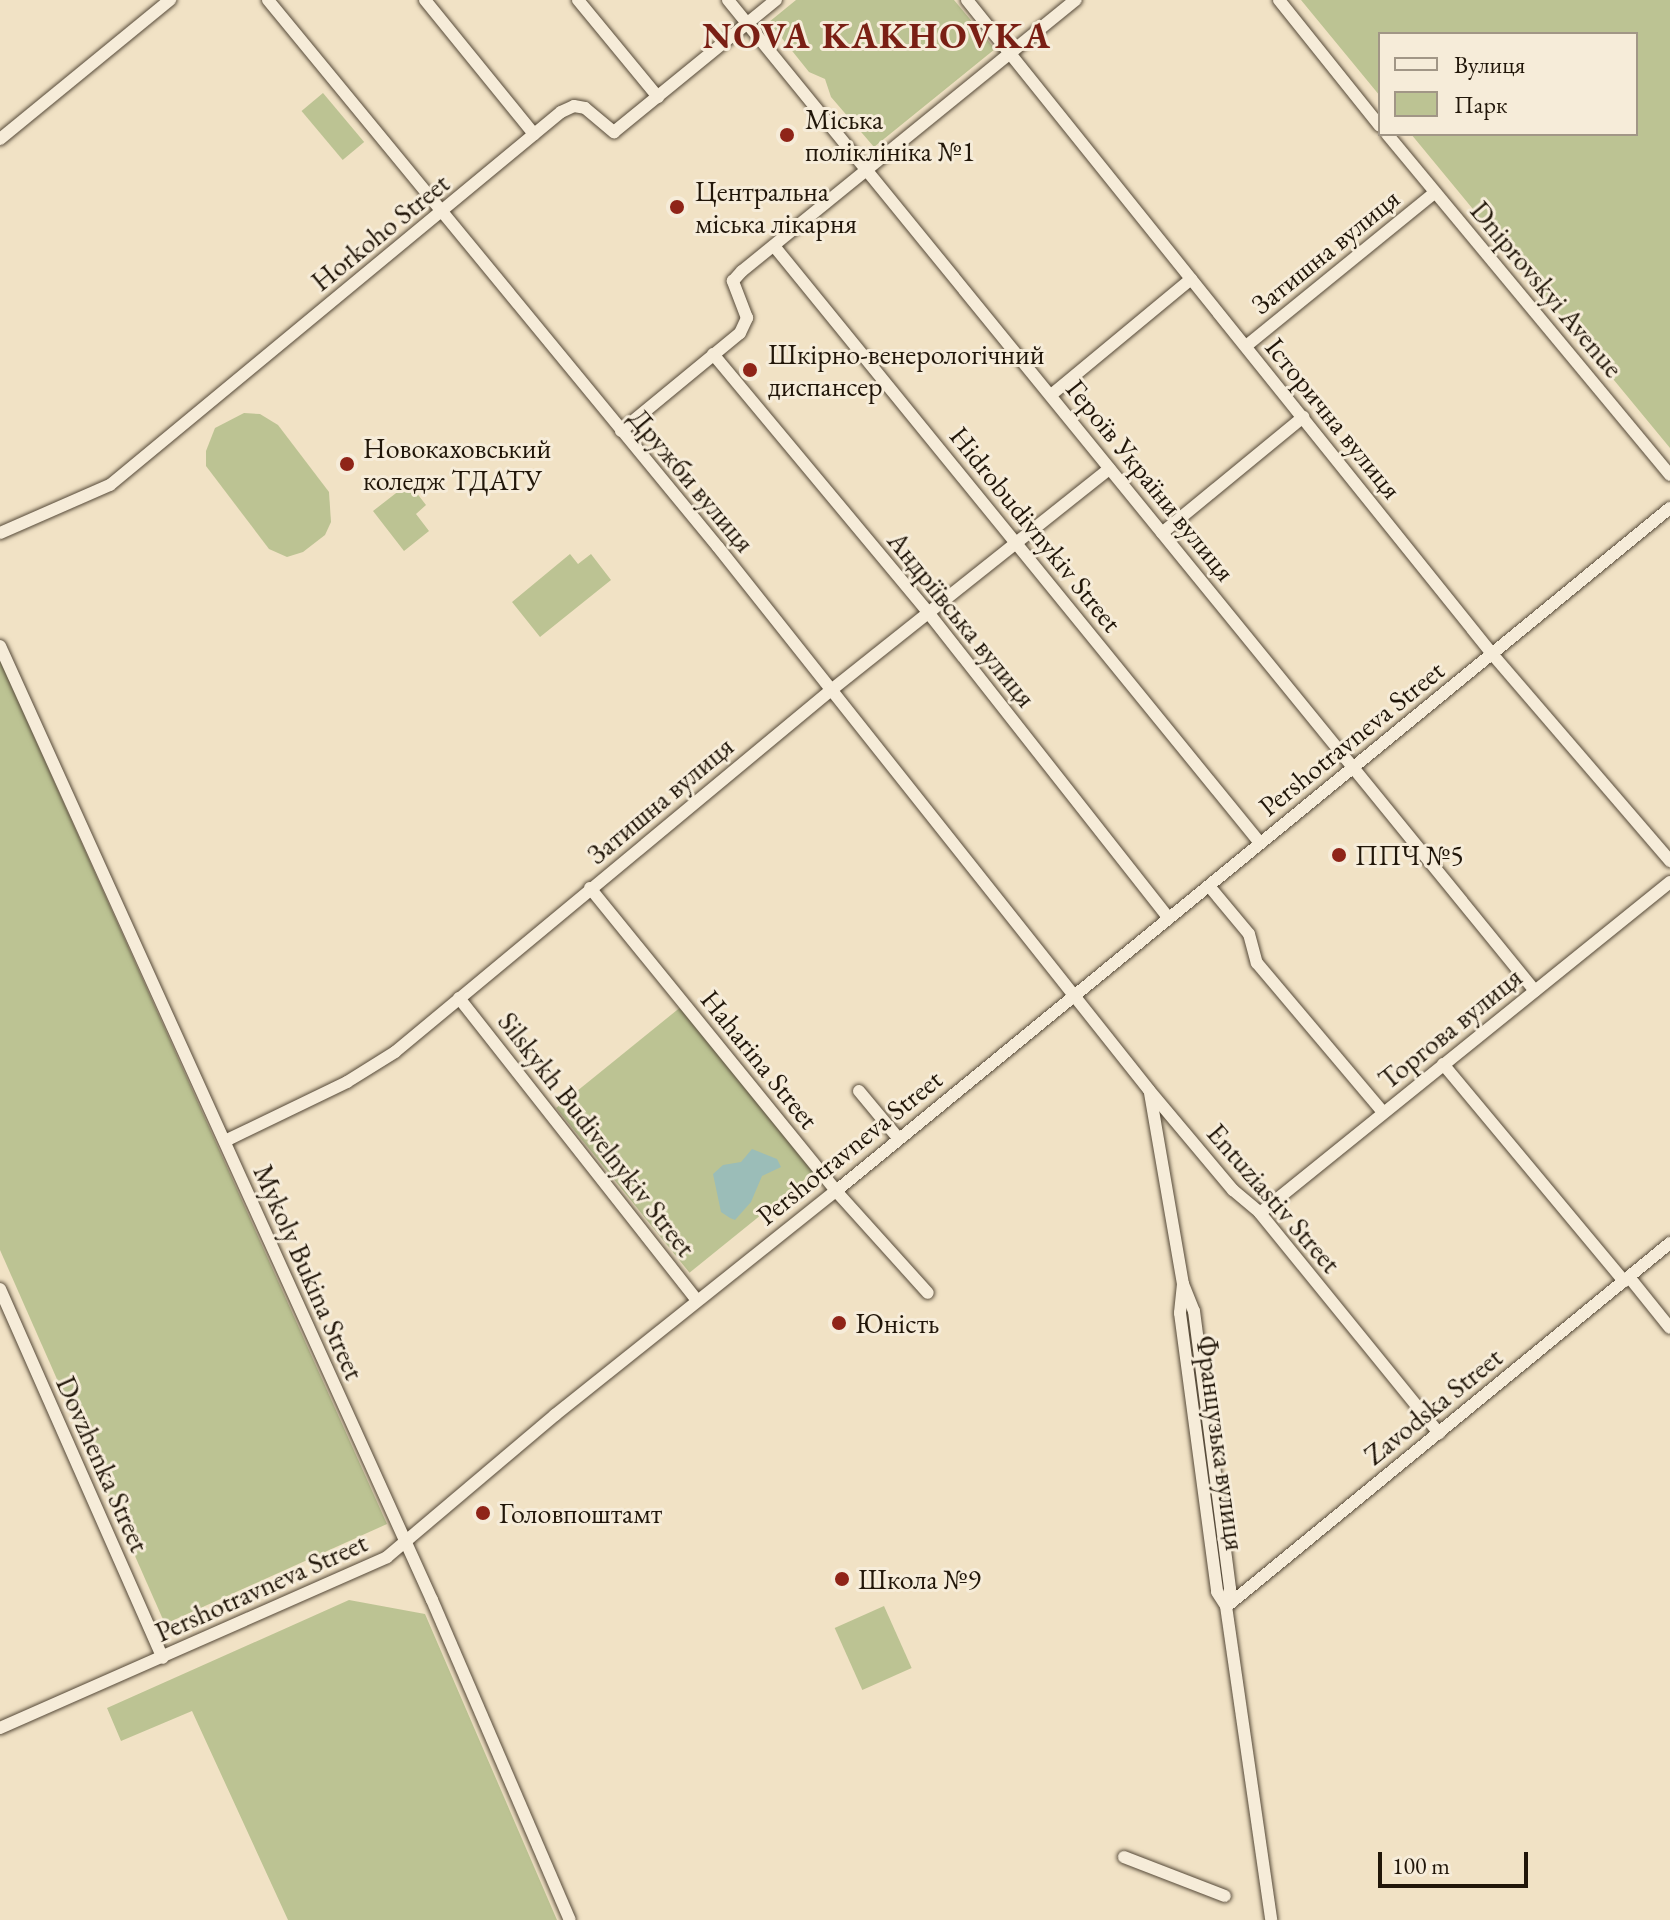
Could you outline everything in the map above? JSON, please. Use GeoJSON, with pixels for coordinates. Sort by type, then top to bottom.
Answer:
{"type":"FeatureCollection","features":[{"type":"Feature","properties":{"kind":"street"},"geometry":{"type":"LineString","coordinates":[[0,139],[170,0]]}},
{"type":"Feature","properties":{"kind":"street","name":"Дружби вулиця"},"geometry":{"type":"LineString","coordinates":[[268,0],[1075,994]]}},
{"type":"Feature","properties":{"kind":"street"},"geometry":{"type":"LineString","coordinates":[[425,0],[534,134]]}},
{"type":"Feature","properties":{"kind":"street"},"geometry":{"type":"LineString","coordinates":[[578,0],[658,97]]}},
{"type":"Feature","properties":{"kind":"street","name":"Героїв України вулиця"},"geometry":{"type":"LineString","coordinates":[[728,0],[1535,991]]}},
{"type":"Feature","properties":{"kind":"street","name":"Horkoho Street"},"geometry":{"type":"LineString","coordinates":[[0,533],[110,485],[534,134],[574,106],[614,132],[776,0]]}},
{"type":"Feature","properties":{"kind":"street","name":"Історична вулиця"},"geometry":{"type":"LineString","coordinates":[[967,0],[1493,655],[1670,861]]}},
{"type":"Feature","properties":{"kind":"street"},"geometry":{"type":"LineString","coordinates":[[621,431],[740,333],[747,318],[733,281],[867,168],[1076,0]]}},
{"type":"Feature","properties":{"kind":"street"},"geometry":{"type":"LineString","coordinates":[[1279,0],[1378,124]]}},
{"type":"Feature","properties":{"kind":"street","name":"Dniprovskyi Avenue"},"geometry":{"type":"LineString","coordinates":[[1389,136],[1670,475]]}},
{"type":"Feature","properties":{"kind":"street","name":"Затишна вулиця"},"geometry":{"type":"LineString","coordinates":[[1246,346],[1434,193]]}},
{"type":"Feature","properties":{"kind":"street","name":"Hidrobudivnykiv Street"},"geometry":{"type":"LineString","coordinates":[[774,246],[1260,843]]}},
{"type":"Feature","properties":{"kind":"street"},"geometry":{"type":"LineString","coordinates":[[1051,395],[1191,279]]}},
{"type":"Feature","properties":{"kind":"street","name":"Андріївська вулиця"},"geometry":{"type":"LineString","coordinates":[[713,354],[927,611],[1169,918]]}},
{"type":"Feature","properties":{"kind":"street"},"geometry":{"type":"LineString","coordinates":[[1162,533],[1303,417]]}},
{"type":"Feature","properties":{"kind":"street","name":"Затишна вулиця"},"geometry":{"type":"LineString","coordinates":[[225,1141],[347,1082],[395,1052],[927,611],[1109,469]]}},
{"type":"Feature","properties":{"kind":"street","name":"Pershotravneva Street"},"geometry":{"type":"LineString","coordinates":[[0,1728],[376,1564],[406,1543],[697,1300],[836,1191],[1670,508]]}},
{"type":"Feature","properties":{"kind":"street","name":"Mykoly Bukina Street"},"geometry":{"type":"LineString","coordinates":[[0,646],[406,1543],[570,1920]]}},
{"type":"Feature","properties":{"kind":"street","name":"Торгова вулиця"},"geometry":{"type":"LineString","coordinates":[[1260,1213],[1670,882]]}},
{"type":"Feature","properties":{"kind":"street"},"geometry":{"type":"LineString","coordinates":[[1209,886],[1249,934],[1257,963],[1383,1112]]}},
{"type":"Feature","properties":{"kind":"street","name":"Haharina Street"},"geometry":{"type":"LineString","coordinates":[[590,888],[836,1191],[928,1293]]}},
{"type":"Feature","properties":{"kind":"street","name":"Entuziastiv Street"},"geometry":{"type":"LineString","coordinates":[[1075,994],[1149,1090],[1233,1190],[1260,1213],[1439,1433]]}},
{"type":"Feature","properties":{"kind":"street","name":"Silskykh Budivelnykiv Street"},"geometry":{"type":"LineString","coordinates":[[459,998],[697,1300]]}},
{"type":"Feature","properties":{"kind":"street"},"geometry":{"type":"LineString","coordinates":[[1443,1064],[1670,1328]]}},
{"type":"Feature","properties":{"kind":"street","name":"Французька вулиця"},"geometry":{"type":"LineString","coordinates":[[1149,1090],[1183,1284],[1180,1313],[1217,1592],[1226,1606],[1271,1920]]}},
{"type":"Feature","properties":{"kind":"street"},"geometry":{"type":"LineString","coordinates":[[859,1091],[898,1138]]}},
{"type":"Feature","properties":{"kind":"street","name":"Zavodska Street"},"geometry":{"type":"LineString","coordinates":[[1226,1606],[1670,1243]]}},
{"type":"Feature","properties":{"kind":"street","name":"Dovzhenka Street"},"geometry":{"type":"LineString","coordinates":[[0,1289],[163,1658]]}},
{"type":"Feature","properties":{"kind":"street"},"geometry":{"type":"LineString","coordinates":[[1124,1857],[1225,1896]]}},
{"type":"Feature","properties":{"kind":"green space"},"geometry":{"type":"Polygon","coordinates":[[[796,0],[954,0],[995,49],[874,147],[831,97],[825,79],[809,72],[769,22],[796,0]]]}},
{"type":"Feature","properties":{"kind":"green space"},"geometry":{"type":"Polygon","coordinates":[[[1301,0],[1670,0],[1670,448],[1413,136],[1638,136],[1638,32],[1378,32],[1378,94],[1301,0]]]}},
{"type":"Feature","properties":{"kind":"green space"},"geometry":{"type":"Polygon","coordinates":[[[323,93],[364,142],[343,160],[302,111],[323,93]]]}},
{"type":"Feature","properties":{"kind":"green space"},"geometry":{"type":"Polygon","coordinates":[[[244,413],[260,414],[278,425],[329,492],[331,522],[325,535],[303,552],[287,557],[269,549],[206,466],[206,451],[215,428],[244,413]]]}},
{"type":"Feature","properties":{"kind":"green space"},"geometry":{"type":"Polygon","coordinates":[[[409,483],[426,505],[416,514],[429,531],[404,551],[373,511],[409,483]]]}},
{"type":"Feature","properties":{"kind":"green space"},"geometry":{"type":"Polygon","coordinates":[[[570,554],[578,564],[591,554],[611,580],[540,637],[512,602],[570,554]]]}},
{"type":"Feature","properties":{"kind":"green space"},"geometry":{"type":"Polygon","coordinates":[[[0,661],[387,1524],[165,1624],[0,1250],[0,661]]]}},
{"type":"Feature","properties":{"kind":"green space"},"geometry":{"type":"Polygon","coordinates":[[[682,1006],[815,1171],[690,1273],[556,1108],[682,1006]]]}},
{"type":"Feature","properties":{"kind":"green space"},"geometry":{"type":"Polygon","coordinates":[[[349,1600],[425,1614],[557,1920],[288,1920],[192,1711],[121,1741],[107,1708],[349,1600]]]}},
{"type":"Feature","properties":{"kind":"green space"},"geometry":{"type":"Polygon","coordinates":[[[884,1606],[912,1668],[862,1690],[835,1628],[884,1606]]]}},
{"type":"Feature","properties":{"kind":"water"},"geometry":{"type":"Polygon","coordinates":[[[752,1149],[777,1159],[781,1167],[762,1176],[751,1202],[735,1220],[721,1212],[713,1174],[723,1165],[741,1162],[752,1149]]]}},
{"type":"Feature","properties":{"kind":"place","name":"Міська поліклініка №1"},"geometry":{"type":"Point","coordinates":[787,135]}},
{"type":"Feature","properties":{"kind":"place","name":"Центральна міська лікарня"},"geometry":{"type":"Point","coordinates":[677,207]}},
{"type":"Feature","properties":{"kind":"place","name":"Шкірно-венерологічний диспансер"},"geometry":{"type":"Point","coordinates":[750,370]}},
{"type":"Feature","properties":{"kind":"place","name":"Новокаховський коледж ТДАТУ"},"geometry":{"type":"Point","coordinates":[347,464]}},
{"type":"Feature","properties":{"kind":"place","name":"ППЧ №5"},"geometry":{"type":"Point","coordinates":[1339,855]}},
{"type":"Feature","properties":{"kind":"place","name":"Юність"},"geometry":{"type":"Point","coordinates":[839,1323]}},
{"type":"Feature","properties":{"kind":"place","name":"Головпоштамт"},"geometry":{"type":"Point","coordinates":[483,1513]}},
{"type":"Feature","properties":{"kind":"place","name":"Школа №9"},"geometry":{"type":"Point","coordinates":[842,1579]}},
{"type":"Feature","properties":{"kind":"district","name":"NOVA KAKHOVKA"},"geometry":{"type":"Point","coordinates":[877,36]}}]}
